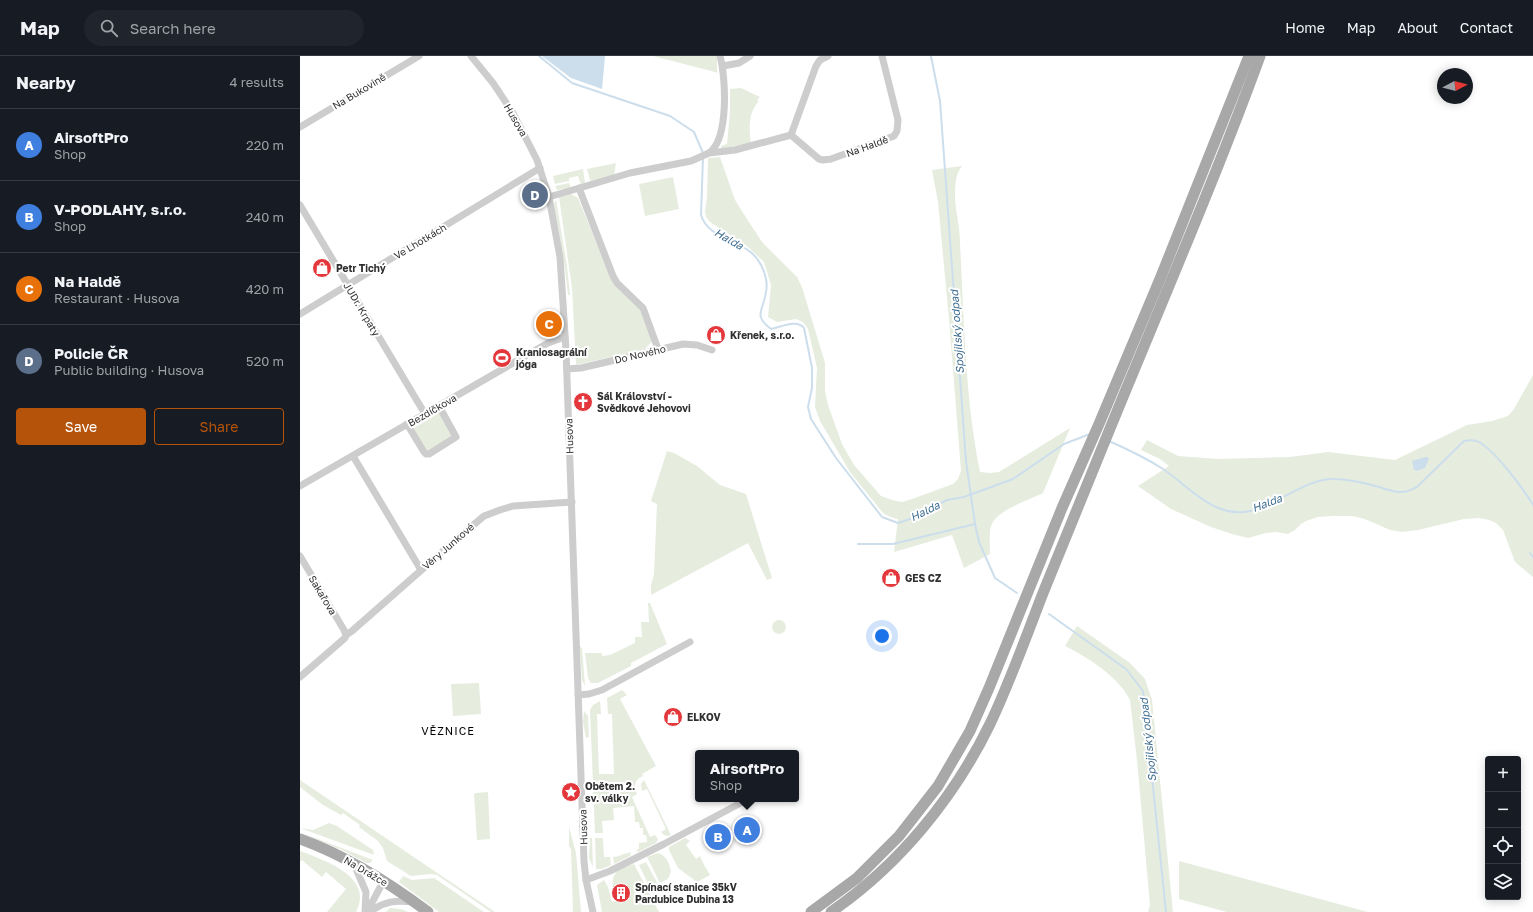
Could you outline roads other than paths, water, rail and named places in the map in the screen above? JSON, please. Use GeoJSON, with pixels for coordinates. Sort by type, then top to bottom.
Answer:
{"type":"FeatureCollection","features":[{"type":"Feature","properties":{"kind":"main road"},"geometry":{"type":"LineString","coordinates":[[811,912],[852,882],[886,851],[926,804],[950,768],[970,731],[1198,185],[1249,56]]}},
{"type":"Feature","properties":{"kind":"main road"},"geometry":{"type":"LineString","coordinates":[[831,912],[867,884],[911,840],[949,792],[971,758],[990,722],[1209,190],[1260,56]]}},
{"type":"Feature","properties":{"kind":"main road","name":"Na Drážce"},"geometry":{"type":"LineString","coordinates":[[300,839],[353,862],[384,880],[428,912]]}},
{"type":"Feature","properties":{"kind":"street","name":"Na Bukovině"},"geometry":{"type":"LineString","coordinates":[[300,127],[419,56]]}},
{"type":"Feature","properties":{"kind":"street","name":"Husova"},"geometry":{"type":"LineString","coordinates":[[471,56],[493,83],[513,112],[526,136],[540,168],[549,197],[560,257],[566,337],[582,823],[586,880],[593,912]]}},
{"type":"Feature","properties":{"kind":"street"},"geometry":{"type":"LineString","coordinates":[[709,153],[716,147],[721,129],[724,101],[723,66],[720,56]]}},
{"type":"Feature","properties":{"kind":"street"},"geometry":{"type":"LineString","coordinates":[[723,66],[739,63],[750,56]]}},
{"type":"Feature","properties":{"kind":"street"},"geometry":{"type":"LineString","coordinates":[[549,197],[630,173],[695,159],[709,153],[735,150],[791,134],[816,66],[820,60],[828,56]]}},
{"type":"Feature","properties":{"kind":"street","name":"Na Haldě"},"geometry":{"type":"LineString","coordinates":[[791,134],[817,158],[823,160],[894,136],[897,131],[898,120],[882,56]]}},
{"type":"Feature","properties":{"kind":"street","name":"Ve Lhotkách"},"geometry":{"type":"LineString","coordinates":[[300,314],[540,168]]}},
{"type":"Feature","properties":{"kind":"street"},"geometry":{"type":"LineString","coordinates":[[579,188],[613,276],[643,308],[658,349]]}},
{"type":"Feature","properties":{"kind":"street","name":"JUDr. Krpaty"},"geometry":{"type":"LineString","coordinates":[[300,205],[425,414]]}},
{"type":"Feature","properties":{"kind":"street","name":"Bezdíčkova"},"geometry":{"type":"LineString","coordinates":[[300,486],[548,343],[566,337]]}},
{"type":"Feature","properties":{"kind":"street","name":"Do Nového"},"geometry":{"type":"LineString","coordinates":[[567,369],[581,368],[687,343],[712,350]]}},
{"type":"Feature","properties":{"kind":"street"},"geometry":{"type":"LineString","coordinates":[[407,424],[424,452],[429,454],[456,437],[439,406]]}},
{"type":"Feature","properties":{"kind":"street"},"geometry":{"type":"LineString","coordinates":[[353,456],[421,570]]}},
{"type":"Feature","properties":{"kind":"street","name":"Věry Junkové"},"geometry":{"type":"LineString","coordinates":[[300,677],[421,570],[478,521],[490,513],[513,506],[572,502]]}},
{"type":"Feature","properties":{"kind":"street","name":"Sakařova"},"geometry":{"type":"LineString","coordinates":[[300,556],[346,635]]}},
{"type":"Feature","properties":{"kind":"street"},"geometry":{"type":"LineString","coordinates":[[578,695],[589,694],[602,690],[690,642]]}},
{"type":"Feature","properties":{"kind":"street"},"geometry":{"type":"LineString","coordinates":[[586,880],[610,871],[695,829],[743,802]]}},
{"type":"Feature","properties":{"kind":"street"},"geometry":{"type":"LineString","coordinates":[[353,862],[364,885],[368,912]]}},
{"type":"Feature","properties":{"kind":"street"},"geometry":{"type":"LineString","coordinates":[[368,912],[384,880]]}},
{"type":"Feature","properties":{"kind":"street"},"geometry":{"type":"LineString","coordinates":[[368,912],[386,902],[415,902]]}},
{"type":"Feature","properties":{"kind":"water"},"geometry":{"type":"Polygon","coordinates":[[[542,56],[605,56],[602,89],[571,78],[542,56]]]}},
{"type":"Feature","properties":{"kind":"water"},"geometry":{"type":"Polygon","coordinates":[[[1428,457],[1429,459],[1425,468],[1417,471],[1414,470],[1412,461],[1428,457]]]}},
{"type":"Feature","properties":{"kind":"waterway","name":"Halda"},"geometry":{"type":"LineString","coordinates":[[539,56],[572,83],[670,116],[694,132],[703,153]]}},
{"type":"Feature","properties":{"kind":"waterway","name":"Spojilský odpad"},"geometry":{"type":"LineString","coordinates":[[931,56],[940,101],[966,461],[975,524],[979,542],[995,578],[1017,593]]}},
{"type":"Feature","properties":{"kind":"waterway","name":"Halda"},"geometry":{"type":"LineString","coordinates":[[703,157],[701,215],[705,224],[720,236],[748,250],[755,256],[761,265],[765,274],[767,285],[761,312],[762,320],[765,324],[771,329],[793,324],[801,325],[804,328],[812,368],[812,388],[808,407],[811,419],[836,458],[882,517],[898,523],[913,518],[947,500],[964,497],[1013,479],[1064,444],[1090,434]]}},
{"type":"Feature","properties":{"kind":"waterway","name":"Halda"},"geometry":{"type":"LineString","coordinates":[[1109,441],[1157,465],[1203,500],[1225,510],[1237,512],[1250,511],[1260,508],[1303,487],[1324,480],[1351,480],[1394,491],[1407,492],[1417,487],[1464,441],[1473,440],[1479,442],[1493,453],[1523,489],[1533,505]]}},
{"type":"Feature","properties":{"kind":"waterway"},"geometry":{"type":"LineString","coordinates":[[858,544],[893,544],[975,524]]}},
{"type":"Feature","properties":{"kind":"waterway"},"geometry":{"type":"LineString","coordinates":[[1530,553],[1533,557]]}},
{"type":"Feature","properties":{"kind":"waterway","name":"Spojilský odpad"},"geometry":{"type":"LineString","coordinates":[[1049,614],[1126,669],[1143,691],[1166,912]]}},
{"type":"Feature","properties":{"kind":"place","name":"Policie ČR"},"geometry":{"type":"Point","coordinates":[535,195]}},
{"type":"Feature","properties":{"kind":"place","name":"Petr Tichý"},"geometry":{"type":"Point","coordinates":[322,268]}},
{"type":"Feature","properties":{"kind":"place","name":"Na Haldě"},"geometry":{"type":"Point","coordinates":[549,324]}},
{"type":"Feature","properties":{"kind":"place","name":"Křenek, s.r.o."},"geometry":{"type":"Point","coordinates":[716,335]}},
{"type":"Feature","properties":{"kind":"place","name":"Kraniosagrální jóga"},"geometry":{"type":"Point","coordinates":[502,358]}},
{"type":"Feature","properties":{"kind":"place","name":"Sál Království - Svědkové Jehovovi"},"geometry":{"type":"Point","coordinates":[583,402]}},
{"type":"Feature","properties":{"kind":"place","name":"GES CZ"},"geometry":{"type":"Point","coordinates":[891,578]}},
{"type":"Feature","properties":{"kind":"place","name":"ELKOV"},"geometry":{"type":"Point","coordinates":[673,717]}},
{"type":"Feature","properties":{"kind":"place","name":"Obětem 2. sv. války"},"geometry":{"type":"Point","coordinates":[571,792]}},
{"type":"Feature","properties":{"kind":"place","name":"AirsoftPro"},"geometry":{"type":"Point","coordinates":[747,830]}},
{"type":"Feature","properties":{"kind":"place","name":"V-PODLAHY, s.r.o."},"geometry":{"type":"Point","coordinates":[718,837]}},
{"type":"Feature","properties":{"kind":"place","name":"Spínací stanice 35kV Pardubice Dubina 13"},"geometry":{"type":"Point","coordinates":[621,893]}},
{"type":"Feature","properties":{"kind":"district","name":"VĚZNICE"},"geometry":{"type":"Point","coordinates":[448,731]}}]}
